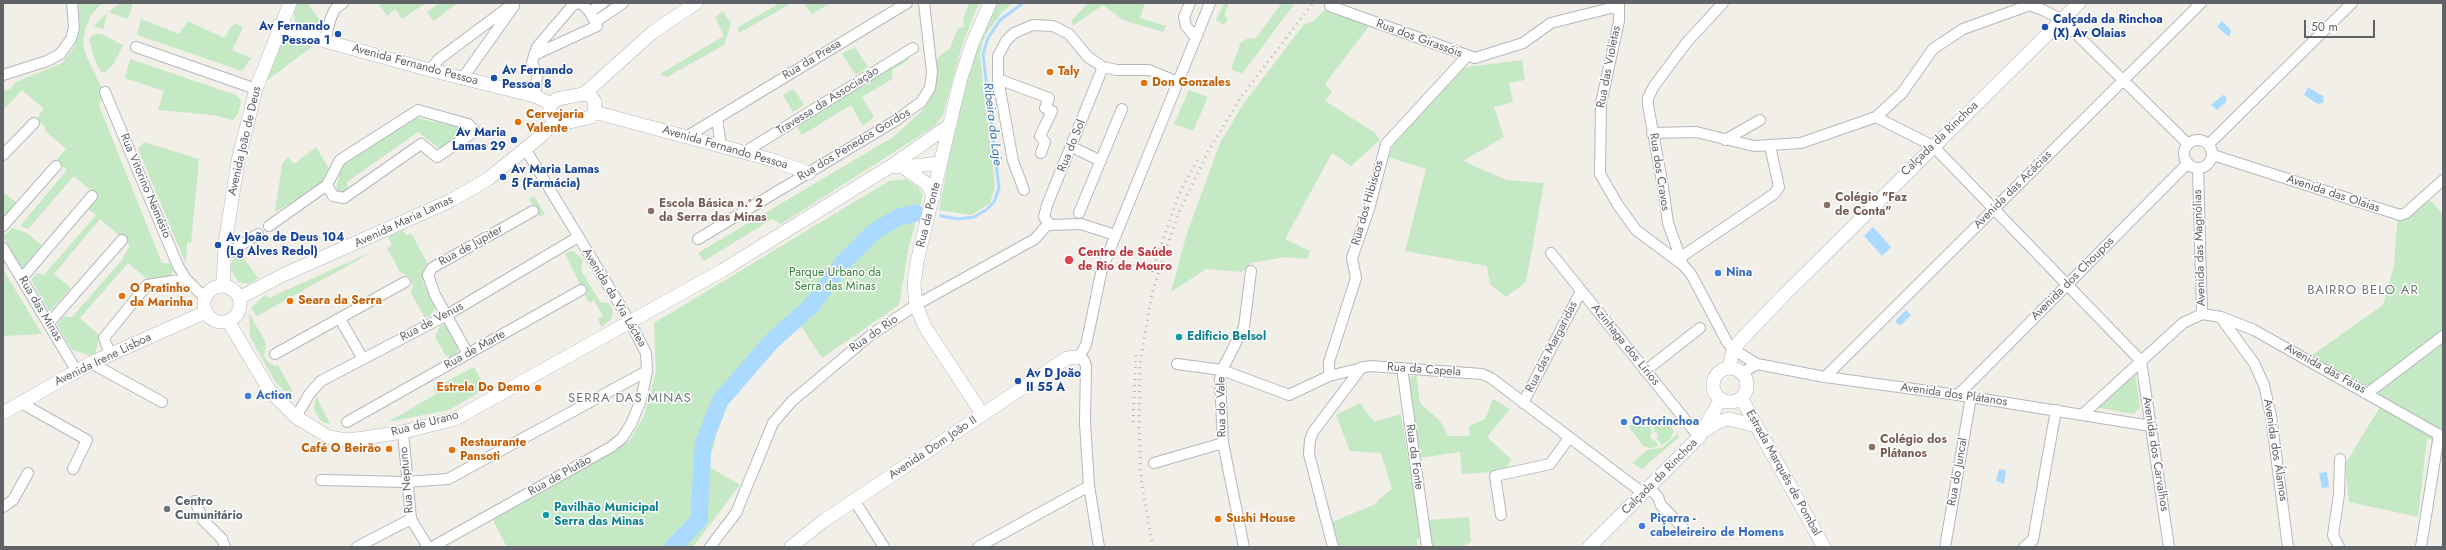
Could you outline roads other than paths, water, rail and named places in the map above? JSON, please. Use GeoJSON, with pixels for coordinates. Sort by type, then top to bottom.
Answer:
{"type":"FeatureCollection","features":[{"type":"Feature","properties":{"kind":"street"},"geometry":{"type":"LineString","coordinates":[[3,76],[47,62],[60,54],[71,39],[74,28],[72,3]]}},
{"type":"Feature","properties":{"kind":"street","name":"Avenida João de Deus"},"geometry":{"type":"LineString","coordinates":[[223,285],[224,256],[238,161],[256,89],[279,26],[290,3]]}},
{"type":"Feature","properties":{"kind":"street"},"geometry":{"type":"LineString","coordinates":[[325,41],[330,20],[335,9],[343,3]]}},
{"type":"Feature","properties":{"kind":"street"},"geometry":{"type":"LineString","coordinates":[[430,70],[439,59],[515,3]]}},
{"type":"Feature","properties":{"kind":"street"},"geometry":{"type":"LineString","coordinates":[[462,78],[515,3]]}},
{"type":"Feature","properties":{"kind":"street"},"geometry":{"type":"LineString","coordinates":[[534,55],[598,26],[590,12],[581,3],[573,6],[537,47],[534,55],[532,62],[537,76],[535,96]]}},
{"type":"Feature","properties":{"kind":"street"},"geometry":{"type":"LineString","coordinates":[[590,12],[603,3]]}},
{"type":"Feature","properties":{"kind":"street"},"geometry":{"type":"LineString","coordinates":[[595,22],[623,3]]}},
{"type":"Feature","properties":{"kind":"street"},"geometry":{"type":"LineString","coordinates":[[584,94],[653,32],[696,3]]}},
{"type":"Feature","properties":{"kind":"street","name":"Rua da Presa"},"geometry":{"type":"LineString","coordinates":[[686,137],[907,3]]}},
{"type":"Feature","properties":{"kind":"street","name":"Rua dos Penedos Gordos"},"geometry":{"type":"LineString","coordinates":[[698,239],[895,122],[921,102],[930,88],[932,72],[924,3]]}},
{"type":"Feature","properties":{"kind":"street","name":"Rua da Ponte"},"geometry":{"type":"LineString","coordinates":[[983,414],[925,327],[916,305],[914,284],[916,269],[965,63],[977,30],[990,3]]}},
{"type":"Feature","properties":{"kind":"street"},"geometry":{"type":"LineString","coordinates":[[1190,3],[1184,17],[1186,26],[1196,38]]}},
{"type":"Feature","properties":{"kind":"street"},"geometry":{"type":"LineString","coordinates":[[1099,547],[1089,486],[1085,423],[1086,366],[1084,360],[1079,357],[1086,345],[1102,269],[1210,3]]}},
{"type":"Feature","properties":{"kind":"street","name":"Rua dos Cravos"},"geometry":{"type":"LineString","coordinates":[[1723,3],[1687,42],[1650,93],[1648,105],[1652,133],[1664,186],[1665,214],[1682,261],[1691,274],[1727,342],[1734,350]]}},
{"type":"Feature","properties":{"kind":"street","name":"Calçada da Rinchoa"},"geometry":{"type":"LineString","coordinates":[[1736,370],[1734,350],[1743,337],[1782,296],[2079,3]]}},
{"type":"Feature","properties":{"kind":"street","name":"Avenida das Acácias"},"geometry":{"type":"LineString","coordinates":[[1825,377],[2201,3]]}},
{"type":"Feature","properties":{"kind":"street"},"geometry":{"type":"LineString","coordinates":[[2209,144],[2352,3]]}},
{"type":"Feature","properties":{"kind":"street"},"geometry":{"type":"LineString","coordinates":[[1652,133],[1696,132],[1747,145],[1770,146],[1801,143],[1876,117],[1902,93],[1934,49],[1963,29],[2026,4],[2062,20],[2188,144]]}},
{"type":"Feature","properties":{"kind":"street","name":"Rua dos Girassóis"},"geometry":{"type":"LineString","coordinates":[[1330,6],[1475,58],[1522,43],[1551,23],[1619,5]]}},
{"type":"Feature","properties":{"kind":"street","name":"Rua das Violetas"},"geometry":{"type":"LineString","coordinates":[[1619,5],[1619,21],[1601,103],[1600,174],[1636,230],[1682,261]]}},
{"type":"Feature","properties":{"kind":"street"},"geometry":{"type":"LineString","coordinates":[[1024,190],[1013,161],[998,79],[997,64],[1001,49],[1014,33],[1033,25],[1047,24],[1063,30],[1088,57],[1103,67],[1117,70],[1149,70],[1178,82]]}},
{"type":"Feature","properties":{"kind":"street","name":"Avenida Fernando Pessoa"},"geometry":{"type":"LineString","coordinates":[[279,26],[325,41],[430,70],[535,96],[551,104]]}},
{"type":"Feature","properties":{"kind":"street"},"geometry":{"type":"LineString","coordinates":[[136,47],[256,89]]}},
{"type":"Feature","properties":{"kind":"street","name":"Travessa da Associação"},"geometry":{"type":"LineString","coordinates":[[743,153],[913,48]]}},
{"type":"Feature","properties":{"kind":"street","name":"Rua dos Hibiscos"},"geometry":{"type":"LineString","coordinates":[[1330,376],[1329,362],[1356,278],[1352,258],[1369,209],[1386,144],[1467,56]]}},
{"type":"Feature","properties":{"kind":"street","name":"Rua do Sol"},"geometry":{"type":"LineString","coordinates":[[1048,224],[1044,217],[1045,209],[1072,147],[1103,67]]}},
{"type":"Feature","properties":{"kind":"street"},"geometry":{"type":"LineString","coordinates":[[998,79],[1049,98],[1045,108],[1052,111],[1040,136],[1045,142],[1042,153]]}},
{"type":"Feature","properties":{"kind":"street","name":"Rua Vitorino Nemésio"},"geometry":{"type":"LineString","coordinates":[[105,92],[178,266],[186,279],[205,298]]}},
{"type":"Feature","properties":{"kind":"street"},"geometry":{"type":"LineString","coordinates":[[584,94],[591,96],[595,102],[594,112],[591,117],[561,124],[554,122],[549,113],[551,104],[557,99],[584,94]]}},
{"type":"Feature","properties":{"kind":"street"},"geometry":{"type":"LineString","coordinates":[[1079,213],[1122,109]]}},
{"type":"Feature","properties":{"kind":"street"},"geometry":{"type":"LineString","coordinates":[[269,226],[327,185],[340,160],[418,110],[468,124],[475,131],[437,157],[421,144],[344,198],[333,196],[327,185]]}},
{"type":"Feature","properties":{"kind":"street","name":"Avenida Fernando Pessoa"},"geometry":{"type":"LineString","coordinates":[[594,112],[809,172]]}},
{"type":"Feature","properties":{"kind":"street"},"geometry":{"type":"LineString","coordinates":[[1876,117],[1934,146],[2068,284],[2140,361]]}},
{"type":"Feature","properties":{"kind":"street"},"geometry":{"type":"LineString","coordinates":[[717,118],[721,147]]}},
{"type":"Feature","properties":{"kind":"street"},"geometry":{"type":"LineString","coordinates":[[1725,140],[1760,120]]}},
{"type":"Feature","properties":{"kind":"street","name":"Avenida Maria Lamas"},"geometry":{"type":"LineString","coordinates":[[240,298],[283,275],[450,201],[488,179],[526,150],[554,122]]}},
{"type":"Feature","properties":{"kind":"street"},"geometry":{"type":"LineString","coordinates":[[3,155],[34,123]]}},
{"type":"Feature","properties":{"kind":"street","name":"Rua de Urano"},"geometry":{"type":"LineString","coordinates":[[228,321],[270,391],[296,417],[329,437],[346,440],[403,432],[455,419],[629,320],[723,270],[897,167],[950,125]]}},
{"type":"Feature","properties":{"kind":"street"},"geometry":{"type":"LineString","coordinates":[[2196,140],[2209,144],[2213,155],[2206,166],[2198,168],[2188,163],[2184,151],[2188,144],[2196,140]]}},
{"type":"Feature","properties":{"kind":"street"},"geometry":{"type":"LineString","coordinates":[[1682,261],[1774,194],[1779,187],[1770,146]]}},
{"type":"Feature","properties":{"kind":"street"},"geometry":{"type":"LineString","coordinates":[[1072,147],[1101,161]]}},
{"type":"Feature","properties":{"kind":"street","name":"Avenida da Via Láctea"},"geometry":{"type":"LineString","coordinates":[[526,150],[629,320],[646,353],[647,370]]}},
{"type":"Feature","properties":{"kind":"street","name":"Avenida das Olaias"},"geometry":{"type":"LineString","coordinates":[[2213,155],[2400,215],[2406,212],[2443,180]]}},
{"type":"Feature","properties":{"kind":"street"},"geometry":{"type":"LineString","coordinates":[[897,167],[942,163]]}},
{"type":"Feature","properties":{"kind":"street","name":"Avenida dos Choupos"},"geometry":{"type":"LineString","coordinates":[[1958,394],[2188,163]]}},
{"type":"Feature","properties":{"kind":"street"},"geometry":{"type":"LineString","coordinates":[[3,226],[56,166]]}},
{"type":"Feature","properties":{"kind":"street"},"geometry":{"type":"LineString","coordinates":[[897,167],[927,184],[934,197]]}},
{"type":"Feature","properties":{"kind":"street","name":"Avenida das Magnólias"},"geometry":{"type":"LineString","coordinates":[[2082,415],[2183,323],[2202,314],[2198,168]]}},
{"type":"Feature","properties":{"kind":"street"},"geometry":{"type":"LineString","coordinates":[[22,278],[92,196]]}},
{"type":"Feature","properties":{"kind":"street","name":"Rua de Jupiter"},"geometry":{"type":"LineString","coordinates":[[468,354],[435,295],[428,275],[432,268],[533,211]]}},
{"type":"Feature","properties":{"kind":"street"},"geometry":{"type":"LineString","coordinates":[[1048,224],[1057,226],[1072,223],[1088,225],[1115,235]]}},
{"type":"Feature","properties":{"kind":"street","name":"Rua do Rio"},"geometry":{"type":"LineString","coordinates":[[710,547],[736,513],[773,423],[780,412],[838,360],[872,334],[916,305],[1035,239],[1048,224]]}},
{"type":"Feature","properties":{"kind":"street"},"geometry":{"type":"LineString","coordinates":[[224,256],[258,234]]}},
{"type":"Feature","properties":{"kind":"street","name":"Rua de Venus"},"geometry":{"type":"LineString","coordinates":[[296,417],[310,393],[321,381],[447,315],[578,237]]}},
{"type":"Feature","properties":{"kind":"street"},"geometry":{"type":"LineString","coordinates":[[49,323],[122,240]]}},
{"type":"Feature","properties":{"kind":"street","name":"Rua das Minas"},"geometry":{"type":"LineString","coordinates":[[3,248],[76,370]]}},
{"type":"Feature","properties":{"kind":"street","name":"Azinhaga dos Lírios"},"geometry":{"type":"LineString","coordinates":[[1551,253],[1645,371],[1702,434]]}},
{"type":"Feature","properties":{"kind":"street","name":"Rua do Vale"},"geometry":{"type":"LineString","coordinates":[[1244,547],[1223,443],[1220,410],[1222,370],[1244,328],[1251,271]]}},
{"type":"Feature","properties":{"kind":"street"},"geometry":{"type":"LineString","coordinates":[[110,354],[104,338],[147,285],[186,279]]}},
{"type":"Feature","properties":{"kind":"street"},"geometry":{"type":"LineString","coordinates":[[275,354],[405,282]]}},
{"type":"Feature","properties":{"kind":"street"},"geometry":{"type":"LineString","coordinates":[[223,285],[233,289],[240,298],[237,315],[228,321],[215,321],[206,312],[205,298],[212,288],[223,285]]}},
{"type":"Feature","properties":{"kind":"street","name":"Rua de Marte"},"geometry":{"type":"LineString","coordinates":[[347,422],[581,290]]}},
{"type":"Feature","properties":{"kind":"street","name":"Rua das Margaridas"},"geometry":{"type":"LineString","coordinates":[[1523,403],[1581,291]]}},
{"type":"Feature","properties":{"kind":"street","name":"Avenida Irene Lisboa"},"geometry":{"type":"LineString","coordinates":[[3,413],[76,370],[206,312]]}},
{"type":"Feature","properties":{"kind":"street","name":"Avenida das Faias"},"geometry":{"type":"LineString","coordinates":[[2202,314],[2221,317],[2254,330],[2368,393],[2441,436]]}},
{"type":"Feature","properties":{"kind":"street","name":"Avenida dos Álamos"},"geometry":{"type":"LineString","coordinates":[[2221,317],[2254,363],[2264,385],[2271,416],[2288,547]]}},
{"type":"Feature","properties":{"kind":"street"},"geometry":{"type":"LineString","coordinates":[[340,319],[363,359]]}},
{"type":"Feature","properties":{"kind":"street"},"geometry":{"type":"LineString","coordinates":[[1645,371],[1700,328]]}},
{"type":"Feature","properties":{"kind":"street"},"geometry":{"type":"LineString","coordinates":[[2368,393],[2443,336]]}},
{"type":"Feature","properties":{"kind":"street","name":"Avenida dos Plátanos"},"geometry":{"type":"LineString","coordinates":[[1734,350],[1757,364],[1825,377],[1958,394],[2151,426]]}},
{"type":"Feature","properties":{"kind":"street","name":"Avenida Dom João II"},"geometry":{"type":"LineString","coordinates":[[791,547],[854,500],[1067,358],[1079,357]]}},
{"type":"Feature","properties":{"kind":"street","name":"Avenida dos Carvalhos"},"geometry":{"type":"LineString","coordinates":[[2140,361],[2169,547]]}},
{"type":"Feature","properties":{"kind":"street"},"geometry":{"type":"LineString","coordinates":[[91,363],[162,402]]}},
{"type":"Feature","properties":{"kind":"street","name":"Rua da Capela"},"geometry":{"type":"LineString","coordinates":[[1177,364],[1222,370],[1289,395],[1330,376],[1362,367],[1402,368],[1482,374],[1491,378],[1569,438],[1658,497],[1661,505],[1684,530]]}},
{"type":"Feature","properties":{"kind":"street"},"geometry":{"type":"LineString","coordinates":[[1736,370],[1745,377],[1747,388],[1741,398],[1731,402],[1721,399],[1716,395],[1713,383],[1718,373],[1757,364]]}},
{"type":"Feature","properties":{"kind":"street"},"geometry":{"type":"LineString","coordinates":[[1333,547],[1309,454],[1310,440],[1313,432],[1362,367]]}},
{"type":"Feature","properties":{"kind":"street","name":"Rua da Fonte"},"geometry":{"type":"LineString","coordinates":[[1402,368],[1427,547]]}},
{"type":"Feature","properties":{"kind":"street"},"geometry":{"type":"LineString","coordinates":[[320,480],[406,482],[448,479],[647,370]]}},
{"type":"Feature","properties":{"kind":"street","name":"Rua de Plutão"},"geometry":{"type":"LineString","coordinates":[[432,547],[611,447],[622,438],[631,424],[641,400],[647,370]]}},
{"type":"Feature","properties":{"kind":"street","name":"Rua do Juncal"},"geometry":{"type":"LineString","coordinates":[[1945,547],[1971,397]]}},
{"type":"Feature","properties":{"kind":"street","name":"Estrada Marquês de Pombal"},"geometry":{"type":"LineString","coordinates":[[1741,398],[1820,544]]}},
{"type":"Feature","properties":{"kind":"street","name":"Calçada da Rinchoa"},"geometry":{"type":"LineString","coordinates":[[1589,547],[1702,434],[1721,399]]}},
{"type":"Feature","properties":{"kind":"street"},"geometry":{"type":"LineString","coordinates":[[21,403],[87,440],[73,469]]}},
{"type":"Feature","properties":{"kind":"street"},"geometry":{"type":"LineString","coordinates":[[2024,547],[2033,540],[2056,410]]}},
{"type":"Feature","properties":{"kind":"street"},"geometry":{"type":"LineString","coordinates":[[1702,434],[1720,421],[1729,419],[1757,426]]}},
{"type":"Feature","properties":{"kind":"street","name":"Rua Neptuno"},"geometry":{"type":"LineString","coordinates":[[403,432],[406,482],[411,519],[428,547]]}},
{"type":"Feature","properties":{"kind":"street"},"geometry":{"type":"LineString","coordinates":[[2421,547],[2441,436]]}},
{"type":"Feature","properties":{"kind":"street"},"geometry":{"type":"LineString","coordinates":[[1500,515],[1495,476],[1550,464],[1569,438]]}},
{"type":"Feature","properties":{"kind":"street"},"geometry":{"type":"LineString","coordinates":[[1154,463],[1223,443]]}},
{"type":"Feature","properties":{"kind":"street"},"geometry":{"type":"LineString","coordinates":[[2339,547],[2333,535],[2339,494],[2340,459]]}},
{"type":"Feature","properties":{"kind":"street"},"geometry":{"type":"LineString","coordinates":[[3,507],[13,500],[28,473]]}},
{"type":"Feature","properties":{"kind":"street"},"geometry":{"type":"LineString","coordinates":[[978,547],[1089,486]]}},
{"type":"Feature","properties":{"kind":"street"},"geometry":{"type":"LineString","coordinates":[[854,500],[884,547]]}},
{"type":"Feature","properties":{"kind":"street"},"geometry":{"type":"LineString","coordinates":[[195,501],[203,520],[222,539],[225,547]]}},
{"type":"Feature","properties":{"kind":"street"},"geometry":{"type":"LineString","coordinates":[[357,547],[411,519]]}},
{"type":"Feature","properties":{"kind":"water"},"geometry":{"type":"Polygon","coordinates":[[[2222,21],[2231,30],[2230,36],[2226,35],[2217,26],[2222,21]]]}},
{"type":"Feature","properties":{"kind":"water"},"geometry":{"type":"Polygon","coordinates":[[[2308,87],[2323,96],[2324,102],[2318,104],[2304,95],[2308,87]]]}},
{"type":"Feature","properties":{"kind":"water"},"geometry":{"type":"Polygon","coordinates":[[[2223,95],[2226,96],[2226,102],[2217,110],[2211,105],[2223,95]]]}},
{"type":"Feature","properties":{"kind":"water"},"geometry":{"type":"Polygon","coordinates":[[[1873,227],[1891,247],[1882,256],[1864,236],[1873,227]]]}},
{"type":"Feature","properties":{"kind":"water"},"geometry":{"type":"Polygon","coordinates":[[[1906,310],[1911,315],[1901,325],[1897,324],[1896,320],[1906,310]]]}},
{"type":"Feature","properties":{"kind":"water"},"geometry":{"type":"Polygon","coordinates":[[[1999,469],[2006,470],[2004,484],[1996,481],[1999,469]]]}},
{"type":"Feature","properties":{"kind":"water"},"geometry":{"type":"Polygon","coordinates":[[[2327,472],[2329,487],[2322,488],[2319,473],[2327,472]]]}},
{"type":"Feature","properties":{"kind":"waterway","name":"Ribeira da Laje"},"geometry":{"type":"LineString","coordinates":[[941,216],[958,219],[974,217],[986,210],[994,202],[999,188],[983,54],[988,38],[1000,20],[1023,3]]}},
{"type":"Feature","properties":{"kind":"waterway"},"geometry":{"type":"LineString","coordinates":[[673,547],[699,520],[703,445],[720,401],[771,342],[812,305],[843,263],[875,231],[899,217],[916,213]]}},
{"type":"Feature","properties":{"kind":"railway"},"geometry":{"type":"LineString","coordinates":[[1153,547],[1141,480],[1139,428],[1140,364],[1152,293],[1178,214],[1209,150],[1241,97],[1313,3]]}},
{"type":"Feature","properties":{"kind":"railway"},"geometry":{"type":"LineString","coordinates":[[1152,272],[1179,194],[1198,159]]}},
{"type":"Feature","properties":{"kind":"railway"},"geometry":{"type":"LineString","coordinates":[[1133,422],[1136,354]]}},
{"type":"Feature","properties":{"kind":"place","name":"Calçada da Rinchoa (X) Av Olaias"},"geometry":{"type":"Point","coordinates":[2045,27]}},
{"type":"Feature","properties":{"kind":"place","name":"Av Fernando Pessoa 1"},"geometry":{"type":"Point","coordinates":[338,34]}},
{"type":"Feature","properties":{"kind":"place","name":"Taly"},"geometry":{"type":"Point","coordinates":[1050,72]}},
{"type":"Feature","properties":{"kind":"place","name":"Av Fernando Pessoa 8"},"geometry":{"type":"Point","coordinates":[494,78]}},
{"type":"Feature","properties":{"kind":"place","name":"Don Gonzales"},"geometry":{"type":"Point","coordinates":[1144,83]}},
{"type":"Feature","properties":{"kind":"place","name":"Cervejaria Valente"},"geometry":{"type":"Point","coordinates":[518,122]}},
{"type":"Feature","properties":{"kind":"place","name":"Av Maria Lamas 29"},"geometry":{"type":"Point","coordinates":[514,140]}},
{"type":"Feature","properties":{"kind":"place","name":"Av Maria Lamas 5 (Farmácia)"},"geometry":{"type":"Point","coordinates":[503,177]}},
{"type":"Feature","properties":{"kind":"place","name":"Colégio \"Faz de Conta\""},"geometry":{"type":"Point","coordinates":[1827,205]}},
{"type":"Feature","properties":{"kind":"place","name":"Escola Básica n.º 2 da Serra das Minas"},"geometry":{"type":"Point","coordinates":[651,211]}},
{"type":"Feature","properties":{"kind":"place","name":"Av João de Deus 104 (Lg Alves Redol)"},"geometry":{"type":"Point","coordinates":[218,245]}},
{"type":"Feature","properties":{"kind":"place","name":"Centro de Saúde de Rio de Mouro"},"geometry":{"type":"Point","coordinates":[1069,260]}},
{"type":"Feature","properties":{"kind":"place","name":"Nina"},"geometry":{"type":"Point","coordinates":[1718,273]}},
{"type":"Feature","properties":{"kind":"place","name":"O Pratinho da Marinha"},"geometry":{"type":"Point","coordinates":[122,296]}},
{"type":"Feature","properties":{"kind":"place","name":"Seara da Serra"},"geometry":{"type":"Point","coordinates":[290,301]}},
{"type":"Feature","properties":{"kind":"place","name":"Edificio Belsol"},"geometry":{"type":"Point","coordinates":[1179,337]}},
{"type":"Feature","properties":{"kind":"place","name":"Av D João II 55 A"},"geometry":{"type":"Point","coordinates":[1018,381]}},
{"type":"Feature","properties":{"kind":"place","name":"Estrela Do Demo"},"geometry":{"type":"Point","coordinates":[538,388]}},
{"type":"Feature","properties":{"kind":"place","name":"Action"},"geometry":{"type":"Point","coordinates":[248,396]}},
{"type":"Feature","properties":{"kind":"place","name":"Ortorinchoa"},"geometry":{"type":"Point","coordinates":[1624,422]}},
{"type":"Feature","properties":{"kind":"place","name":"Colégio dos Plátanos"},"geometry":{"type":"Point","coordinates":[1872,447]}},
{"type":"Feature","properties":{"kind":"place","name":"Café O Beirão"},"geometry":{"type":"Point","coordinates":[389,449]}},
{"type":"Feature","properties":{"kind":"place","name":"Restaurante Pansoti"},"geometry":{"type":"Point","coordinates":[452,450]}},
{"type":"Feature","properties":{"kind":"place","name":"Centro Cumunitário"},"geometry":{"type":"Point","coordinates":[167,509]}},
{"type":"Feature","properties":{"kind":"place","name":"Pavilhão Municipal Serra das Minas"},"geometry":{"type":"Point","coordinates":[546,515]}},
{"type":"Feature","properties":{"kind":"place","name":"Sushi House"},"geometry":{"type":"Point","coordinates":[1218,519]}},
{"type":"Feature","properties":{"kind":"place","name":"Piçarra - cabeleireiro de Homens"},"geometry":{"type":"Point","coordinates":[1642,526]}},
{"type":"Feature","properties":{"kind":"district","name":"BAIRRO BELO AR"},"geometry":{"type":"Point","coordinates":[2363,291]}},
{"type":"Feature","properties":{"kind":"district","name":"SERRA DAS MINAS"},"geometry":{"type":"Point","coordinates":[630,399]}},
{"type":"Feature","properties":{"kind":"park label","name":"Parque Urbano da Serra das Minas"},"geometry":{"type":"Point","coordinates":[835,280]}}]}
